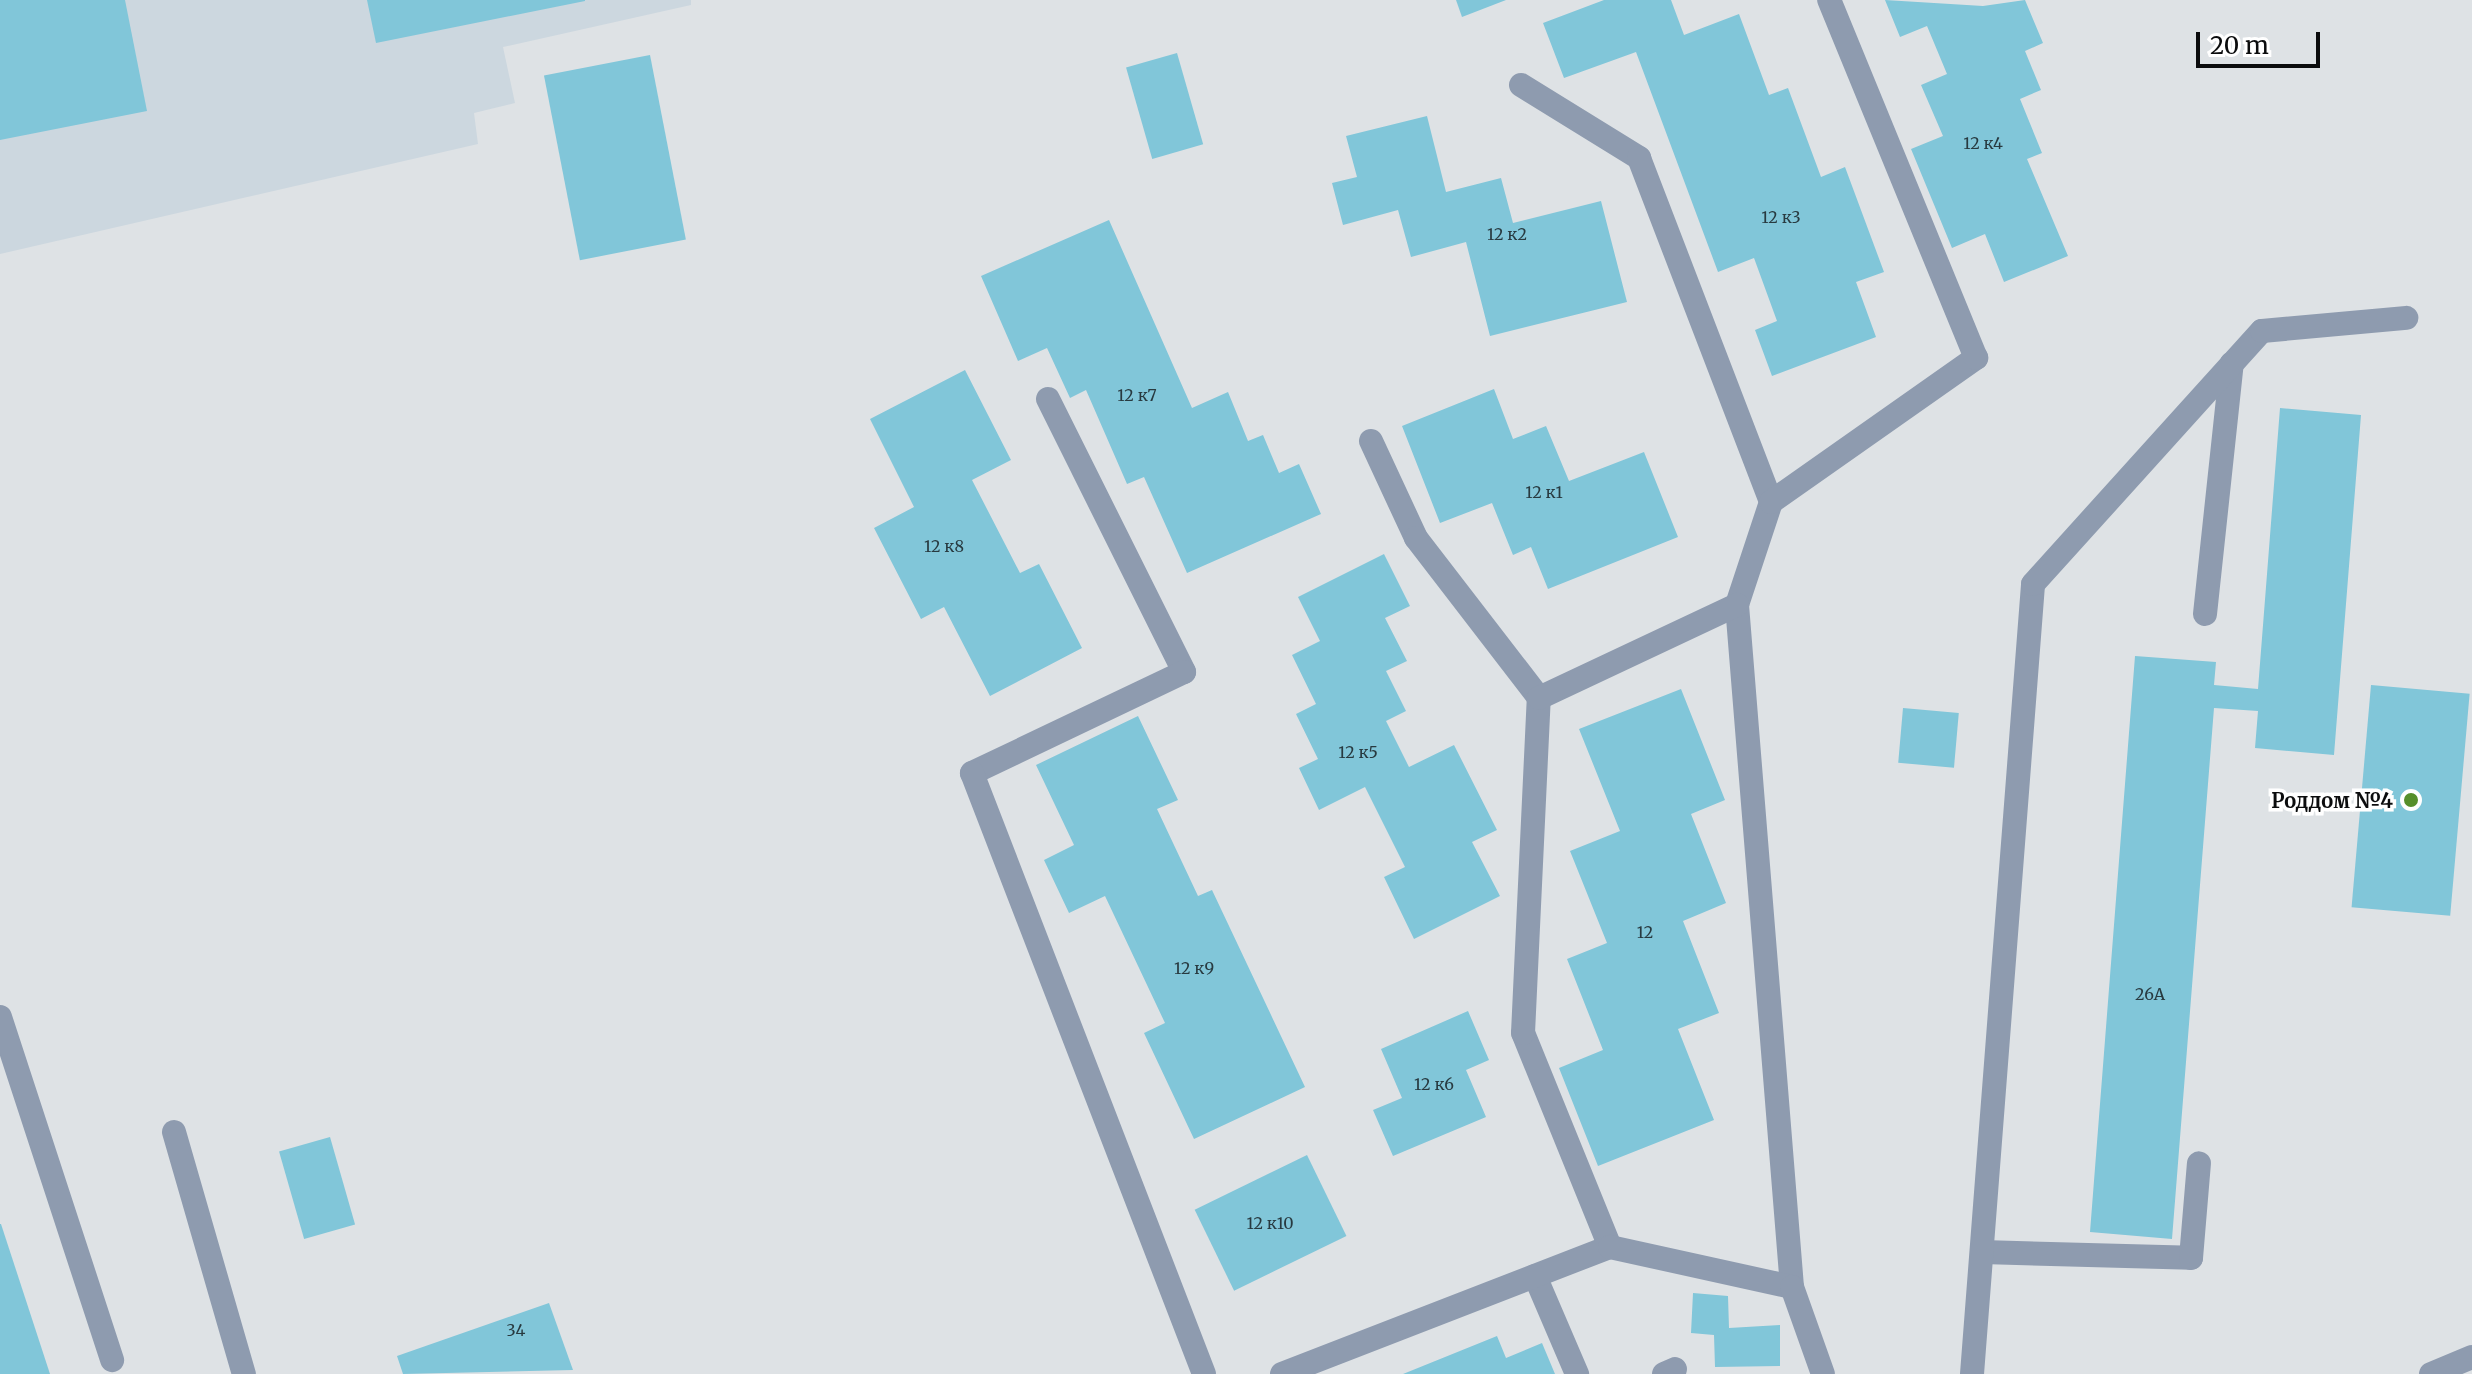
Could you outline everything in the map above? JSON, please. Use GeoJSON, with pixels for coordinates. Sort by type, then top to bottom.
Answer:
{"type":"FeatureCollection","features":[{"type":"Feature","properties":{"kind":"street"},"geometry":{"type":"LineString","coordinates":[[1823,1374],[1792,1287],[1737,605],[1771,502],[1976,358],[1829,0]]}},
{"type":"Feature","properties":{"kind":"street"},"geometry":{"type":"LineString","coordinates":[[1521,85],[1639,158],[1771,502]]}},
{"type":"Feature","properties":{"kind":"street"},"geometry":{"type":"LineString","coordinates":[[1972,1374],[2033,584],[2262,331],[2406,318]]}},
{"type":"Feature","properties":{"kind":"street"},"geometry":{"type":"LineString","coordinates":[[2205,614],[2232,363]]}},
{"type":"Feature","properties":{"kind":"street"},"geometry":{"type":"LineString","coordinates":[[1048,399],[1184,672],[972,773],[1204,1374]]}},
{"type":"Feature","properties":{"kind":"street"},"geometry":{"type":"LineString","coordinates":[[1371,441],[1416,538],[1539,698],[1523,1033],[1610,1247]]}},
{"type":"Feature","properties":{"kind":"street"},"geometry":{"type":"LineString","coordinates":[[1539,698],[1737,605]]}},
{"type":"Feature","properties":{"kind":"street"},"geometry":{"type":"LineString","coordinates":[[0,1017],[112,1360]]}},
{"type":"Feature","properties":{"kind":"street"},"geometry":{"type":"LineString","coordinates":[[174,1132],[244,1374]]}},
{"type":"Feature","properties":{"kind":"street"},"geometry":{"type":"LineString","coordinates":[[1982,1252],[2191,1258],[2199,1163]]}},
{"type":"Feature","properties":{"kind":"street"},"geometry":{"type":"LineString","coordinates":[[1282,1374],[1610,1247],[1792,1287]]}},
{"type":"Feature","properties":{"kind":"street"},"geometry":{"type":"LineString","coordinates":[[1535,1276],[1577,1374]]}},
{"type":"Feature","properties":{"kind":"street"},"geometry":{"type":"LineString","coordinates":[[2431,1374],[2472,1357]]}},
{"type":"Feature","properties":{"kind":"shaded area"},"geometry":{"type":"Polygon","coordinates":[[[0,0],[691,0],[691,5],[503,47],[515,103],[474,113],[478,144],[0,254],[0,0]]]}},
{"type":"Feature","properties":{"kind":"building"},"geometry":{"type":"Polygon","coordinates":[[[0,0],[125,0],[147,111],[0,140],[0,0]]]}},
{"type":"Feature","properties":{"kind":"building"},"geometry":{"type":"Polygon","coordinates":[[[367,0],[585,0],[585,1],[376,43],[367,0]]]}},
{"type":"Feature","properties":{"kind":"building"},"geometry":{"type":"Polygon","coordinates":[[[1456,0],[1506,0],[1462,17],[1456,0]]]}},
{"type":"Feature","properties":{"kind":"building"},"geometry":{"type":"Polygon","coordinates":[[[1604,0],[1671,0],[1684,35],[1739,14],[1769,95],[1788,88],[1821,177],[1845,167],[1884,272],[1856,282],[1876,337],[1772,376],[1755,330],[1777,321],[1754,258],[1718,272],[1636,52],[1564,78],[1543,23],[1604,0]]]}},
{"type":"Feature","properties":{"kind":"building"},"geometry":{"type":"Polygon","coordinates":[[[1885,0],[1983,6],[2025,0],[2043,43],[2025,51],[2041,90],[2020,99],[2042,153],[2027,159],[2068,256],[2004,282],[1985,234],[1952,248],[1911,149],[1943,136],[1921,85],[1947,74],[1927,26],[1900,37],[1885,0]]]}},
{"type":"Feature","properties":{"kind":"building"},"geometry":{"type":"Polygon","coordinates":[[[1177,53],[1203,144],[1152,159],[1126,68],[1177,53]]]}},
{"type":"Feature","properties":{"kind":"building"},"geometry":{"type":"Polygon","coordinates":[[[650,55],[686,240],[580,260],[544,76],[650,55]]]}},
{"type":"Feature","properties":{"kind":"building"},"geometry":{"type":"Polygon","coordinates":[[[1427,116],[1446,192],[1501,178],[1513,223],[1601,201],[1627,302],[1490,336],[1466,242],[1411,257],[1398,210],[1343,225],[1332,183],[1357,177],[1346,136],[1427,116]]]}},
{"type":"Feature","properties":{"kind":"building"},"geometry":{"type":"Polygon","coordinates":[[[1109,220],[1192,408],[1228,392],[1248,441],[1263,435],[1279,473],[1299,464],[1321,514],[1187,573],[1144,477],[1127,484],[1086,390],[1070,398],[1047,348],[1018,361],[981,276],[1109,220]]]}},
{"type":"Feature","properties":{"kind":"building"},"geometry":{"type":"Polygon","coordinates":[[[965,370],[1011,460],[972,480],[1020,573],[1039,564],[1082,648],[990,696],[944,607],[921,619],[874,528],[914,507],[870,419],[965,370]]]}},
{"type":"Feature","properties":{"kind":"building"},"geometry":{"type":"Polygon","coordinates":[[[1494,389],[1513,439],[1546,426],[1569,481],[1644,452],[1678,537],[1548,589],[1531,547],[1513,555],[1492,503],[1440,523],[1402,426],[1494,389]]]}},
{"type":"Feature","properties":{"kind":"building"},"geometry":{"type":"Polygon","coordinates":[[[2280,408],[2361,415],[2334,755],[2255,748],[2258,711],[2214,708],[2172,1239],[2090,1232],[2135,656],[2216,662],[2214,685],[2258,689],[2280,408]]]}},
{"type":"Feature","properties":{"kind":"building"},"geometry":{"type":"Polygon","coordinates":[[[1384,554],[1410,606],[1385,618],[1407,661],[1386,671],[1406,711],[1386,721],[1409,767],[1454,745],[1497,830],[1472,842],[1500,896],[1414,939],[1384,877],[1405,867],[1365,787],[1319,810],[1299,768],[1318,759],[1296,714],[1316,704],[1292,655],[1320,641],[1298,597],[1384,554]]]}},
{"type":"Feature","properties":{"kind":"building","name":"Роддом №4"},"geometry":{"type":"Polygon","coordinates":[[[2371,685],[2470,694],[2450,916],[2352,907],[2371,685]]]}},
{"type":"Feature","properties":{"kind":"building"},"geometry":{"type":"Polygon","coordinates":[[[1681,689],[1725,800],[1691,814],[1726,903],[1683,921],[1719,1013],[1678,1029],[1714,1120],[1598,1166],[1559,1068],[1603,1050],[1567,959],[1607,943],[1570,851],[1620,831],[1579,729],[1681,689]]]}},
{"type":"Feature","properties":{"kind":"building"},"geometry":{"type":"Polygon","coordinates":[[[1903,708],[1959,713],[1954,768],[1898,763],[1903,708]]]}},
{"type":"Feature","properties":{"kind":"building"},"geometry":{"type":"Polygon","coordinates":[[[1138,716],[1178,800],[1157,809],[1198,896],[1212,890],[1305,1087],[1194,1139],[1144,1033],[1165,1023],[1105,896],[1069,913],[1044,860],[1074,845],[1036,765],[1138,716]]]}},
{"type":"Feature","properties":{"kind":"building"},"geometry":{"type":"Polygon","coordinates":[[[1468,1011],[1489,1060],[1466,1070],[1486,1117],[1393,1156],[1373,1110],[1402,1098],[1381,1049],[1468,1011]]]}},
{"type":"Feature","properties":{"kind":"building"},"geometry":{"type":"Polygon","coordinates":[[[330,1137],[355,1224],[304,1239],[279,1152],[330,1137]]]}},
{"type":"Feature","properties":{"kind":"building"},"geometry":{"type":"Polygon","coordinates":[[[1307,1155],[1346,1236],[1234,1291],[1195,1210],[1307,1155]]]}},
{"type":"Feature","properties":{"kind":"building"},"geometry":{"type":"Polygon","coordinates":[[[1,1224],[50,1374],[0,1374],[1,1224]]]}},
{"type":"Feature","properties":{"kind":"building"},"geometry":{"type":"Polygon","coordinates":[[[1693,1293],[1728,1296],[1729,1328],[1780,1325],[1780,1366],[1715,1367],[1714,1335],[1691,1333],[1693,1293]]]}},
{"type":"Feature","properties":{"kind":"building"},"geometry":{"type":"Polygon","coordinates":[[[549,1303],[573,1370],[403,1374],[397,1356],[549,1303]]]}},
{"type":"Feature","properties":{"kind":"building"},"geometry":{"type":"Polygon","coordinates":[[[1497,1336],[1506,1358],[1542,1343],[1555,1374],[1403,1374],[1497,1336]]]}},
{"type":"Feature","properties":{"kind":"place","name":"Роддом №4"},"geometry":{"type":"Point","coordinates":[2411,800]}}]}
